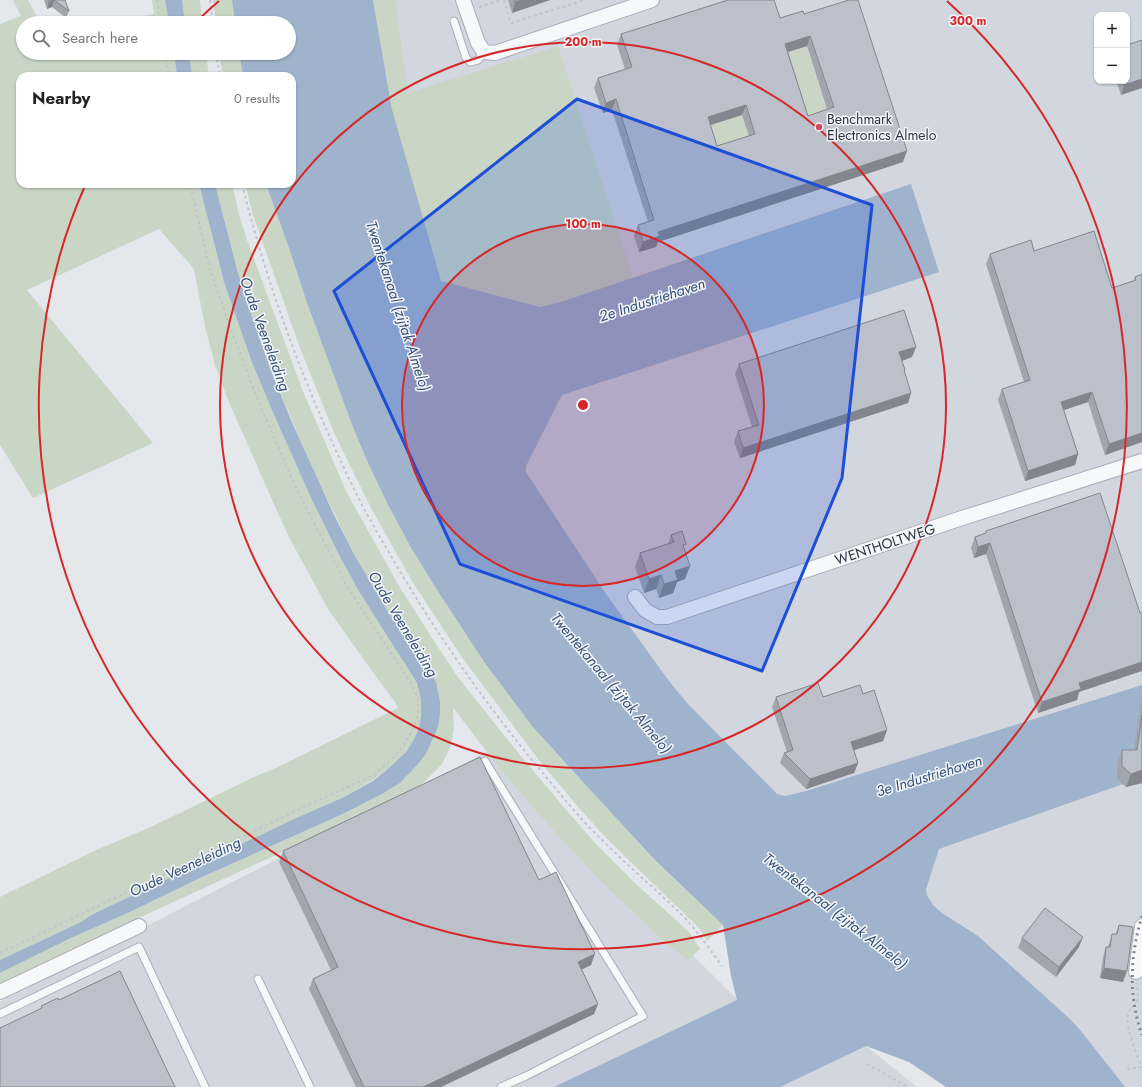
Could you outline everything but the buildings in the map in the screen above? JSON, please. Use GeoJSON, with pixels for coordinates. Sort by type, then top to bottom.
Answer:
{"type":"FeatureCollection","features":[{"type":"Feature","properties":{"kind":"street"},"geometry":{"type":"LineString","coordinates":[[465,5],[478,43],[484,52],[495,53],[652,0]]}},
{"type":"Feature","properties":{"kind":"street","name":"WENTHOLTWEG"},"geometry":{"type":"LineString","coordinates":[[636,597],[645,610],[657,617],[667,617],[962,518],[1142,461]]}},
{"type":"Feature","properties":{"kind":"street"},"geometry":{"type":"LineString","coordinates":[[0,992],[139,926]]}},
{"type":"Feature","properties":{"kind":"street"},"geometry":{"type":"LineString","coordinates":[[1136,972],[1142,926]]}},
{"type":"Feature","properties":{"kind":"lane"},"geometry":{"type":"LineString","coordinates":[[454,21],[466,58],[470,62],[478,60],[484,52]]}},
{"type":"Feature","properties":{"kind":"lane"},"geometry":{"type":"LineString","coordinates":[[485,761],[643,1016],[526,1076],[501,1087]]}},
{"type":"Feature","properties":{"kind":"lane"},"geometry":{"type":"LineString","coordinates":[[0,1014],[138,947],[206,1087]]}},
{"type":"Feature","properties":{"kind":"lane"},"geometry":{"type":"LineString","coordinates":[[258,979],[310,1087]]}},
{"type":"Feature","properties":{"kind":"path"},"geometry":{"type":"LineString","coordinates":[[157,0],[159,16]]}},
{"type":"Feature","properties":{"kind":"path"},"geometry":{"type":"LineString","coordinates":[[210,0],[212,16]]}},
{"type":"Feature","properties":{"kind":"path"},"geometry":{"type":"LineString","coordinates":[[465,5],[503,0],[511,23],[585,0]]}},
{"type":"Feature","properties":{"kind":"path"},"geometry":{"type":"LineString","coordinates":[[166,60],[168,72]]}},
{"type":"Feature","properties":{"kind":"path"},"geometry":{"type":"LineString","coordinates":[[217,60],[219,72]]}},
{"type":"Feature","properties":{"kind":"path"},"geometry":{"type":"LineString","coordinates":[[0,953],[308,805],[374,775],[390,761],[404,745],[413,729],[418,714],[418,698],[412,685],[348,588],[297,490],[262,410],[231,330],[209,266],[191,188]]}},
{"type":"Feature","properties":{"kind":"path"},"geometry":{"type":"LineString","coordinates":[[243,188],[265,268],[307,386],[354,488],[380,538],[410,588],[439,634],[474,684],[546,777],[601,840],[686,919],[722,966]]}},
{"type":"Feature","properties":{"kind":"path"},"geometry":{"type":"LineString","coordinates":[[1127,1069],[1141,1067],[1127,1024],[1128,1014],[1137,1002],[1138,998],[1136,972]]}},
{"type":"Feature","properties":{"kind":"path"},"geometry":{"type":"LineString","coordinates":[[868,1064],[908,1087]]}},
{"type":"Feature","properties":{"kind":"highlighted area"},"geometry":{"type":"Polygon","coordinates":[[[577,99],[872,205],[842,478],[762,671],[460,564],[334,291],[577,99]]]}},
{"type":"Feature","properties":{"kind":"shaded area"},"geometry":{"type":"Polygon","coordinates":[[[386,0],[1142,0],[1142,1087],[1099,1087],[660,715],[450,359],[404,152],[386,0]]]}},
{"type":"Feature","properties":{"kind":"shaded area"},"geometry":{"type":"Polygon","coordinates":[[[487,752],[737,999],[866,1046],[917,1087],[0,1087],[0,1002],[487,752]]]}},
{"type":"Feature","properties":{"kind":"green space"},"geometry":{"type":"Polygon","coordinates":[[[13,0],[28,0],[36,16],[21,16],[13,0]]]}},
{"type":"Feature","properties":{"kind":"green space"},"geometry":{"type":"Polygon","coordinates":[[[152,0],[165,0],[168,16],[143,16],[154,14],[152,0]]]}},
{"type":"Feature","properties":{"kind":"green space"},"geometry":{"type":"Polygon","coordinates":[[[182,0],[200,0],[201,16],[184,16],[182,0]]]}},
{"type":"Feature","properties":{"kind":"green space"},"geometry":{"type":"Polygon","coordinates":[[[213,0],[232,0],[234,16],[215,16],[213,0]]]}},
{"type":"Feature","properties":{"kind":"green space"},"geometry":{"type":"Polygon","coordinates":[[[373,0],[395,0],[408,93],[558,46],[633,278],[561,302],[540,307],[441,281],[392,109],[373,0]]]}},
{"type":"Feature","properties":{"kind":"green space"},"geometry":{"type":"Polygon","coordinates":[[[16,18],[16,60],[175,60],[176,72],[16,72],[16,188],[200,188],[224,282],[251,360],[271,408],[311,498],[340,557],[360,593],[417,683],[421,700],[421,716],[419,728],[407,751],[389,768],[373,780],[344,797],[93,914],[81,922],[0,960],[0,897],[94,851],[153,826],[256,776],[274,769],[398,708],[328,609],[290,539],[228,400],[215,365],[205,327],[194,269],[159,229],[27,290],[153,443],[33,498],[0,445],[0,24],[16,18]]]}},
{"type":"Feature","properties":{"kind":"green space"},"geometry":{"type":"Polygon","coordinates":[[[806,47],[829,117],[805,126],[782,55],[806,47]]]}},
{"type":"Feature","properties":{"kind":"green space"},"geometry":{"type":"Polygon","coordinates":[[[190,60],[207,60],[208,72],[191,72],[190,60]]]}},
{"type":"Feature","properties":{"kind":"green space"},"geometry":{"type":"Polygon","coordinates":[[[220,60],[240,60],[242,72],[222,72],[220,60]]]}},
{"type":"Feature","properties":{"kind":"green space"},"geometry":{"type":"Polygon","coordinates":[[[742,115],[751,144],[713,156],[704,127],[742,115]]]}},
{"type":"Feature","properties":{"kind":"green space"},"geometry":{"type":"Polygon","coordinates":[[[216,188],[233,188],[247,240],[302,389],[347,493],[399,586],[457,676],[515,749],[596,844],[636,884],[690,933],[700,949],[688,960],[664,941],[580,859],[514,785],[453,707],[454,729],[450,748],[442,764],[424,782],[409,792],[367,813],[117,928],[0,985],[0,973],[73,937],[345,813],[382,794],[400,783],[419,763],[434,737],[436,682],[387,610],[355,556],[314,472],[271,371],[238,273],[216,188]]]}},
{"type":"Feature","properties":{"kind":"green space"},"geometry":{"type":"Polygon","coordinates":[[[246,188],[267,188],[307,303],[368,463],[410,546],[435,587],[459,624],[532,726],[655,860],[723,925],[707,941],[699,928],[608,840],[538,759],[461,656],[412,581],[370,506],[335,435],[300,348],[253,215],[246,188]]]}},
{"type":"Feature","properties":{"kind":"water"},"geometry":{"type":"Polygon","coordinates":[[[165,0],[182,0],[184,16],[168,16],[165,0]]]}},
{"type":"Feature","properties":{"kind":"water"},"geometry":{"type":"Polygon","coordinates":[[[232,0],[373,0],[392,109],[441,281],[540,307],[561,302],[911,184],[939,272],[562,395],[526,466],[526,472],[606,594],[669,681],[687,703],[777,794],[785,796],[806,791],[1142,685],[1142,721],[1126,783],[939,849],[926,889],[927,895],[933,905],[942,913],[978,936],[1071,1020],[1125,1087],[946,1087],[909,1062],[866,1046],[780,1087],[554,1087],[737,1000],[731,976],[723,925],[655,860],[532,726],[485,663],[410,546],[387,503],[353,427],[307,303],[267,188],[296,188],[296,72],[242,72],[240,60],[296,60],[296,16],[234,16],[232,0]]]}},
{"type":"Feature","properties":{"kind":"water"},"geometry":{"type":"Polygon","coordinates":[[[175,60],[190,60],[191,72],[176,72],[175,60]]]}},
{"type":"Feature","properties":{"kind":"water"},"geometry":{"type":"Polygon","coordinates":[[[200,188],[216,188],[238,273],[271,371],[291,420],[334,515],[355,556],[387,610],[436,682],[440,701],[438,727],[427,752],[419,763],[400,783],[382,794],[345,813],[73,937],[0,973],[0,960],[81,922],[93,914],[344,797],[373,781],[407,751],[419,728],[421,700],[417,683],[360,593],[340,557],[311,498],[251,360],[224,282],[200,188]]]}},
{"type":"Feature","properties":{"kind":"railway"},"geometry":{"type":"LineString","coordinates":[[1142,916],[1135,946],[1132,976],[1134,1005],[1142,1035]]}},
{"type":"Feature","properties":{"kind":"place","name":"Benchmark Electronics Almelo"},"geometry":{"type":"Point","coordinates":[819,127]}},
{"type":"Feature","properties":{"kind":"water label","name":"2e Industriehaven"},"geometry":{"type":"Point","coordinates":[652,300]}},
{"type":"Feature","properties":{"kind":"water label","name":"Twentekanaal (zijtak Almelo)"},"geometry":{"type":"Point","coordinates":[398,306]}},
{"type":"Feature","properties":{"kind":"water label","name":"Oude Veeneleiding"},"geometry":{"type":"Point","coordinates":[265,334]}},
{"type":"Feature","properties":{"kind":"water label","name":"Oude Veeneleiding"},"geometry":{"type":"Point","coordinates":[403,624]}},
{"type":"Feature","properties":{"kind":"water label","name":"Twentekanaal (zijtak Almelo)"},"geometry":{"type":"Point","coordinates":[611,683]}},
{"type":"Feature","properties":{"kind":"water label","name":"3e Industriehaven"},"geometry":{"type":"Point","coordinates":[929,776]}},
{"type":"Feature","properties":{"kind":"water label","name":"Oude Veeneleiding"},"geometry":{"type":"Point","coordinates":[185,867]}},
{"type":"Feature","properties":{"kind":"water label","name":"Twentekanaal (zijtak Almelo)"},"geometry":{"type":"Point","coordinates":[835,911]}}]}
